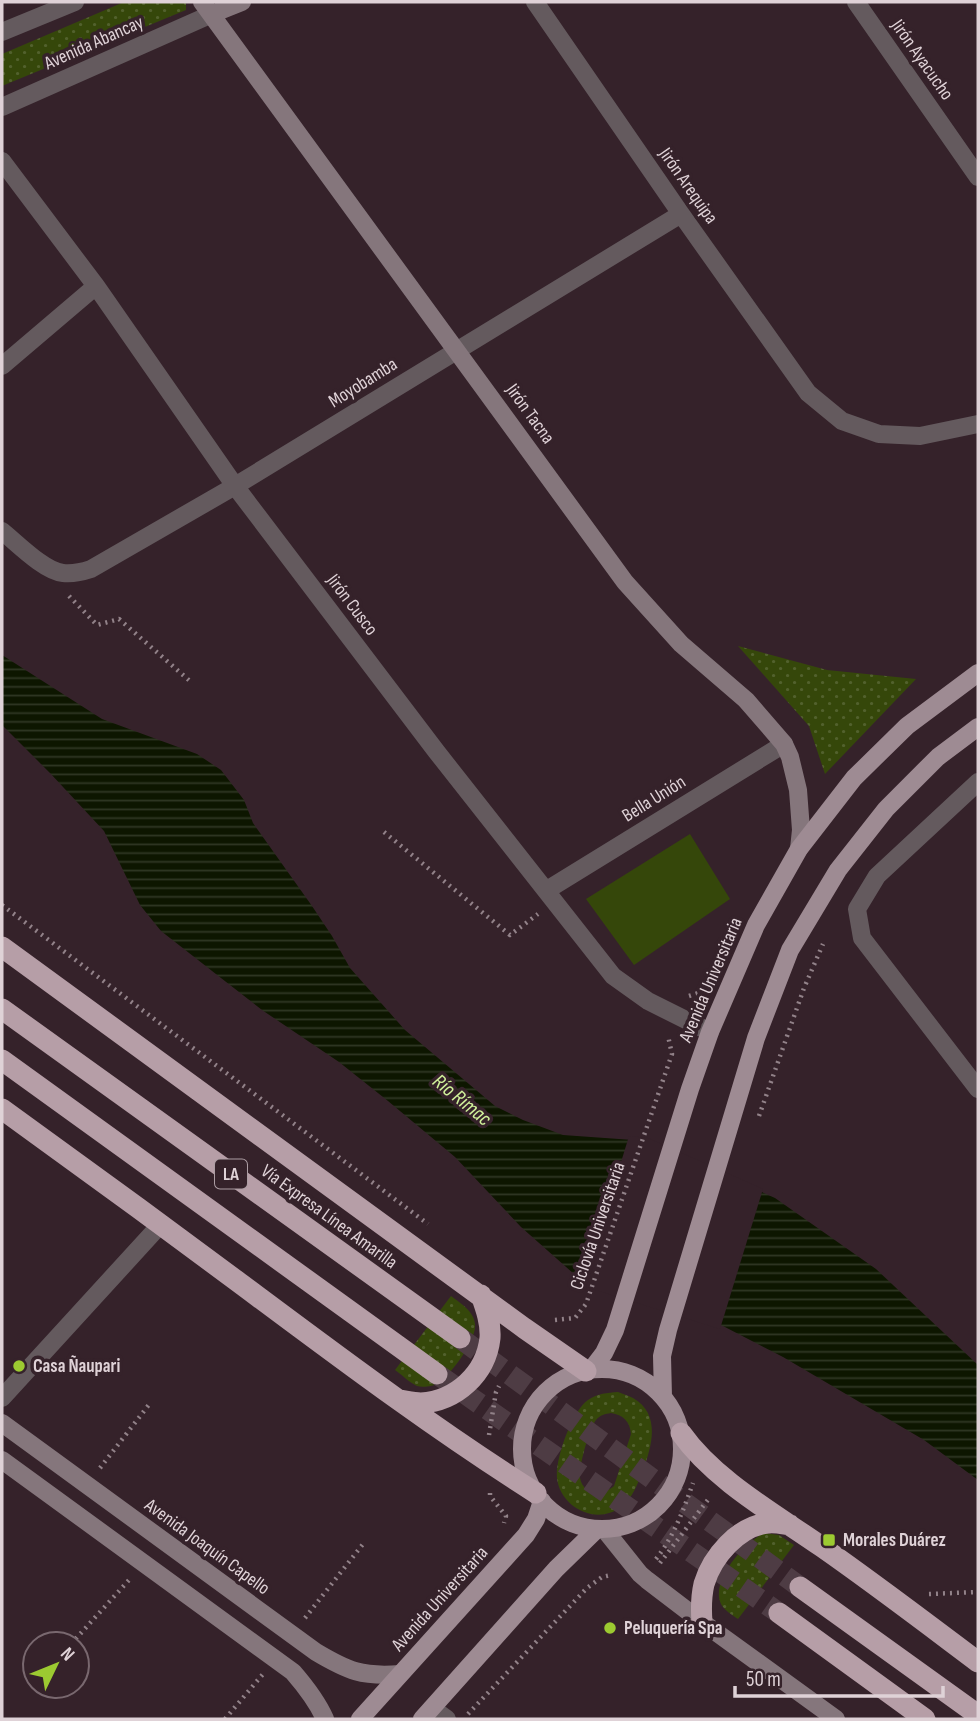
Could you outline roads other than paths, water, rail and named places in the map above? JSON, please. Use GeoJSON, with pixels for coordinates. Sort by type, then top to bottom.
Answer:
{"type":"FeatureCollection","features":[{"type":"Feature","properties":{"kind":"highway"},"geometry":{"type":"LineString","coordinates":[[2,947],[524,1328],[588,1370]]}},
{"type":"Feature","properties":{"kind":"highway","name":"Vía Expresa Línea Amarilla"},"geometry":{"type":"LineString","coordinates":[[2,1009],[460,1338]]}},
{"type":"Feature","properties":{"kind":"highway","name":"LA"},"geometry":{"type":"LineString","coordinates":[[2,1060],[436,1374]]}},
{"type":"Feature","properties":{"kind":"highway"},"geometry":{"type":"LineString","coordinates":[[2,1109],[397,1399],[539,1497]]}},
{"type":"Feature","properties":{"kind":"highway"},"geometry":{"type":"LineString","coordinates":[[397,1399],[419,1403],[440,1400],[459,1391],[475,1377],[485,1358],[490,1337],[488,1316],[481,1296]]}},
{"type":"Feature","properties":{"kind":"highway"},"geometry":{"type":"LineString","coordinates":[[681,1433],[698,1456],[736,1487],[978,1662]]}},
{"type":"Feature","properties":{"kind":"highway"},"geometry":{"type":"LineString","coordinates":[[702,1622],[704,1585],[721,1552],[734,1539],[750,1529],[768,1523],[790,1525]]}},
{"type":"Feature","properties":{"kind":"highway"},"geometry":{"type":"LineString","coordinates":[[800,1587],[978,1715]]}},
{"type":"Feature","properties":{"kind":"highway"},"geometry":{"type":"LineString","coordinates":[[779,1613],[925,1719]]}},
{"type":"Feature","properties":{"kind":"main road","name":"Avenida Universitaria"},"geometry":{"type":"LineString","coordinates":[[588,1370],[604,1353],[615,1330],[690,1089],[710,1032],[756,925],[799,849],[854,778],[907,726],[978,673]]}},
{"type":"Feature","properties":{"kind":"main road"},"geometry":{"type":"LineString","coordinates":[[663,1397],[662,1356],[668,1330],[756,1038],[790,950],[838,870],[886,809],[938,757],[978,727]]}},
{"type":"Feature","properties":{"kind":"main road"},"geometry":{"type":"LineString","coordinates":[[588,1370],[611,1370],[630,1374],[663,1397],[674,1414],[681,1433],[682,1453],[679,1472],[671,1491],[658,1506],[642,1518],[624,1526],[600,1529],[566,1520],[553,1512],[539,1497],[527,1476],[523,1437],[537,1402],[551,1387],[567,1377],[588,1370]]}},
{"type":"Feature","properties":{"kind":"main road","name":"Avenida Universitaria"},"geometry":{"type":"LineString","coordinates":[[360,1719],[526,1535],[536,1518],[539,1497]]}},
{"type":"Feature","properties":{"kind":"main road"},"geometry":{"type":"LineString","coordinates":[[434,1715],[556,1569],[600,1529]]}},
{"type":"Feature","properties":{"kind":"street"},"geometry":{"type":"LineString","coordinates":[[2,32],[75,2]]}},
{"type":"Feature","properties":{"kind":"street","name":"Avenida Abancay"},"geometry":{"type":"LineString","coordinates":[[2,107],[207,8],[242,2]]}},
{"type":"Feature","properties":{"kind":"street","name":"Jirón Arequipa"},"geometry":{"type":"LineString","coordinates":[[535,2],[808,393],[842,421],[879,434],[919,436],[978,424]]}},
{"type":"Feature","properties":{"kind":"street","name":"Jirón Ayacucho"},"geometry":{"type":"LineString","coordinates":[[856,2],[978,177]]}},
{"type":"Feature","properties":{"kind":"street","name":"Jirón Tacna"},"geometry":{"type":"LineString","coordinates":[[207,8],[625,582],[681,644],[746,700],[784,744],[798,790],[799,849]]}},
{"type":"Feature","properties":{"kind":"street","name":"Jirón Cusco"},"geometry":{"type":"LineString","coordinates":[[2,161],[96,286],[235,486],[436,751],[613,976],[648,1001],[710,1032]]}},
{"type":"Feature","properties":{"kind":"street","name":"Moyobamba"},"geometry":{"type":"LineString","coordinates":[[2,531],[43,565],[61,573],[79,573],[91,569],[235,486],[681,214]]}},
{"type":"Feature","properties":{"kind":"street"},"geometry":{"type":"LineString","coordinates":[[2,366],[96,286]]}},
{"type":"Feature","properties":{"kind":"street","name":"Bella Unión"},"geometry":{"type":"LineString","coordinates":[[551,896],[784,744]]}},
{"type":"Feature","properties":{"kind":"street"},"geometry":{"type":"LineString","coordinates":[[978,782],[877,876],[857,909],[862,938],[978,1089]]}},
{"type":"Feature","properties":{"kind":"street"},"geometry":{"type":"LineString","coordinates":[[2,1398],[161,1224]]}},
{"type":"Feature","properties":{"kind":"street","name":"Avenida Joaquín Capello"},"geometry":{"type":"LineString","coordinates":[[2,1423],[292,1635],[338,1665],[359,1674],[400,1674]]}},
{"type":"Feature","properties":{"kind":"street"},"geometry":{"type":"LineString","coordinates":[[2,1460],[293,1672],[309,1690],[325,1719]]}},
{"type":"Feature","properties":{"kind":"street"},"geometry":{"type":"LineString","coordinates":[[600,1529],[640,1574],[836,1719]]}},
{"type":"Feature","properties":{"kind":"water","name":"Río Rímac"},"geometry":{"type":"Polygon","coordinates":[[[2,655],[102,719],[197,754],[221,770],[244,800],[253,823],[312,906],[350,968],[405,1030],[495,1106],[563,1135],[647,1141],[775,1198],[876,1269],[978,1365],[978,1480],[924,1440],[783,1357],[723,1326],[583,1282],[521,1227],[455,1157],[388,1101],[339,1062],[262,1010],[161,931],[140,905],[104,831],[2,725],[2,655]]]}},
{"type":"Feature","properties":{"kind":"tunnel"},"geometry":{"type":"LineString","coordinates":[[460,1338],[800,1587]]}},
{"type":"Feature","properties":{"kind":"tunnel"},"geometry":{"type":"LineString","coordinates":[[437,1374],[779,1613]]}},
{"type":"Feature","properties":{"kind":"place","name":"Casa Ñaupari"},"geometry":{"type":"Point","coordinates":[19,1366]}},
{"type":"Feature","properties":{"kind":"place","name":"Morales Duárez"},"geometry":{"type":"Point","coordinates":[829,1540]}},
{"type":"Feature","properties":{"kind":"place","name":"Peluquería Spa"},"geometry":{"type":"Point","coordinates":[610,1628]}}]}
